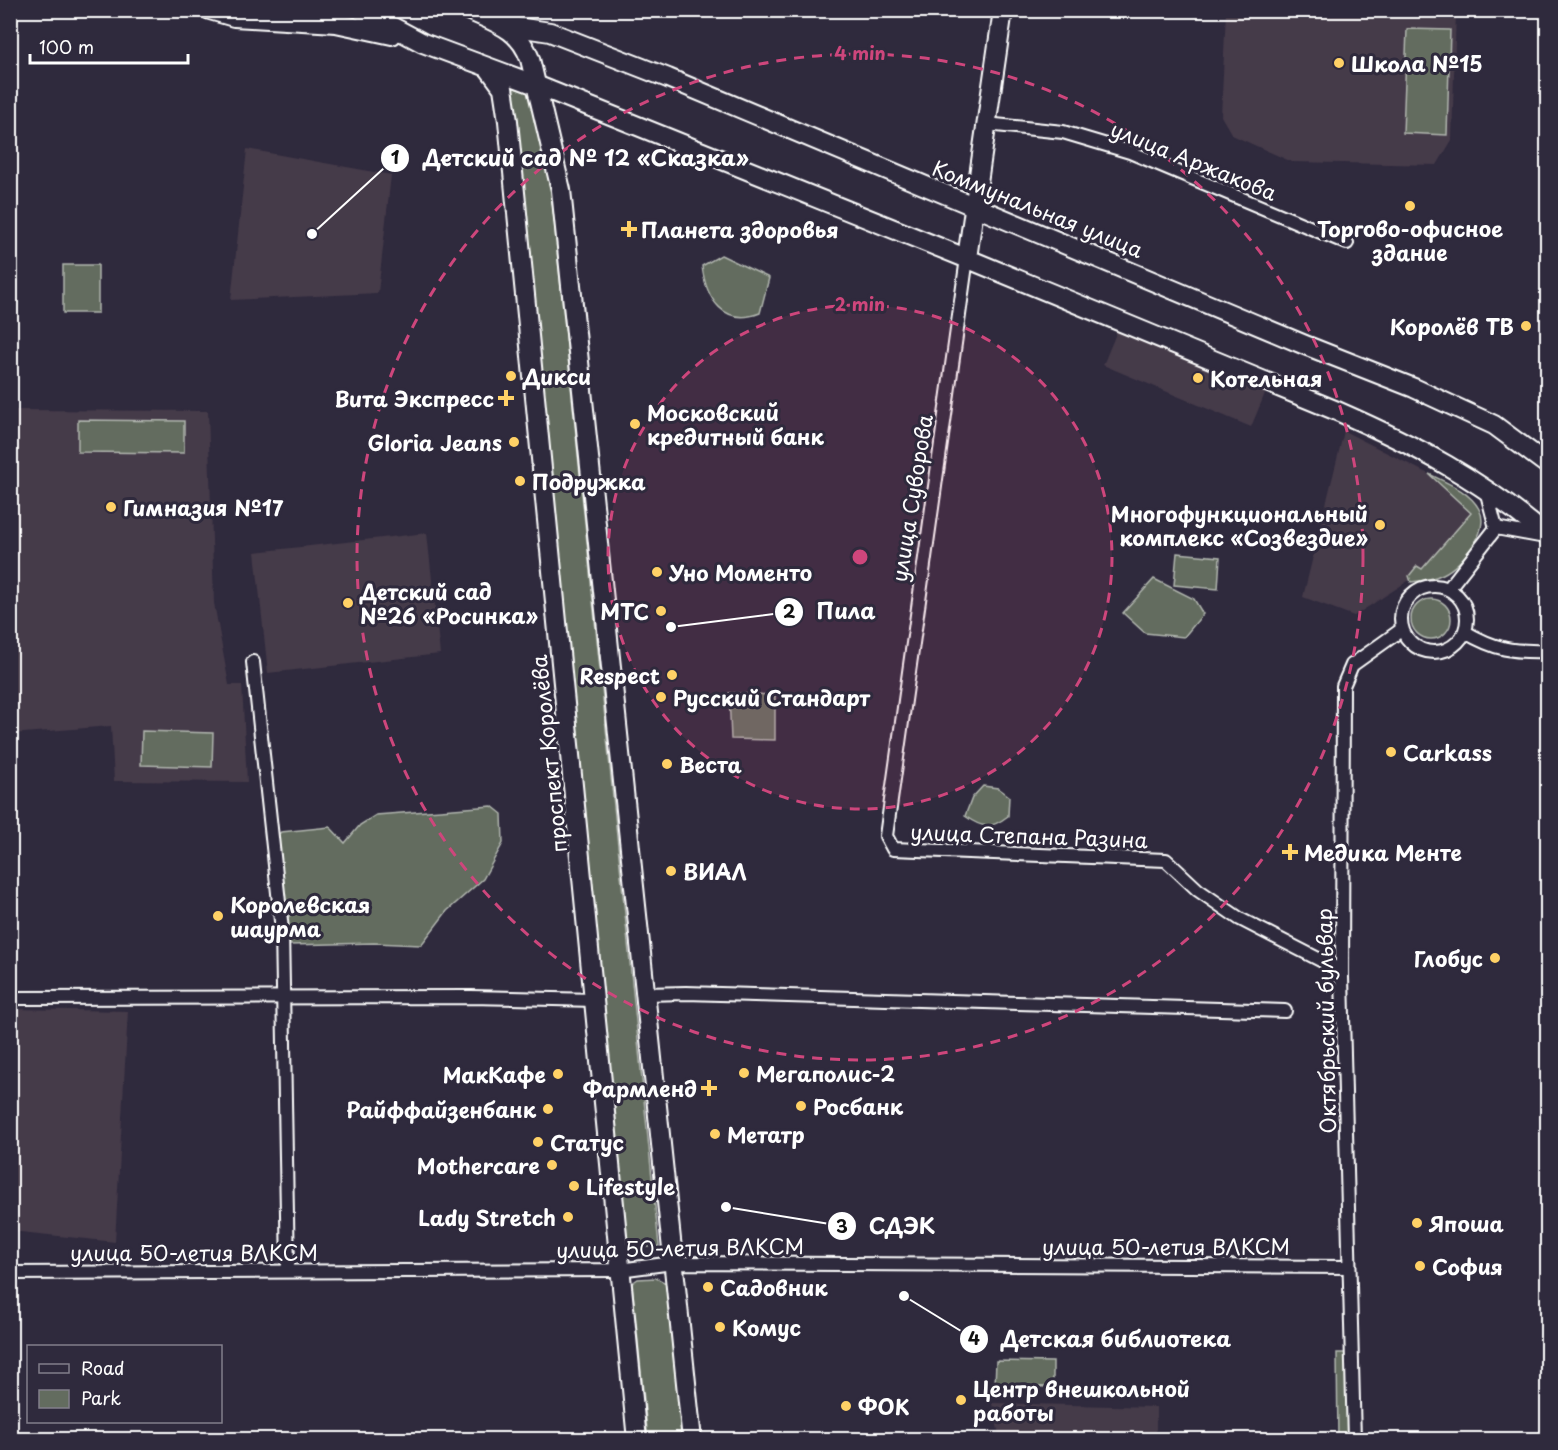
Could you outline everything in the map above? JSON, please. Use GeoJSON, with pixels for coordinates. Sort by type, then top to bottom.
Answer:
{"type":"FeatureCollection","features":[{"type":"Feature","properties":{"kind":"main road"},"geometry":{"type":"LineString","coordinates":[[210,10],[234,17],[336,23],[423,43]]}},
{"type":"Feature","properties":{"kind":"main road"},"geometry":{"type":"LineString","coordinates":[[361,10],[423,43],[536,85],[967,258],[1393,435],[1486,488],[1548,537]]}},
{"type":"Feature","properties":{"kind":"main road"},"geometry":{"type":"LineString","coordinates":[[468,10],[499,24],[523,41],[561,189],[692,1440]]}},
{"type":"Feature","properties":{"kind":"main road"},"geometry":{"type":"LineString","coordinates":[[967,258],[1003,10]]}},
{"type":"Feature","properties":{"kind":"main road","name":"Коммунальная улица"},"geometry":{"type":"LineString","coordinates":[[499,24],[550,32],[696,89],[1414,387],[1494,425],[1546,464]]}},
{"type":"Feature","properties":{"kind":"main road","name":"проспект Королёва"},"geometry":{"type":"LineString","coordinates":[[489,69],[503,88],[508,121],[637,1440]]}},
{"type":"Feature","properties":{"kind":"street","name":"улица Аржакова"},"geometry":{"type":"LineString","coordinates":[[986,124],[1063,132],[1130,152],[1347,243]]}},
{"type":"Feature","properties":{"kind":"street","name":"улица Суворова"},"geometry":{"type":"LineString","coordinates":[[893,849],[886,836],[896,750],[952,379],[967,258]]}},
{"type":"Feature","properties":{"kind":"street"},"geometry":{"type":"LineString","coordinates":[[1486,488],[1496,528]]}},
{"type":"Feature","properties":{"kind":"street"},"geometry":{"type":"LineString","coordinates":[[1496,528],[1548,537]]}},
{"type":"Feature","properties":{"kind":"street"},"geometry":{"type":"LineString","coordinates":[[1449,588],[1496,528]]}},
{"type":"Feature","properties":{"kind":"street"},"geometry":{"type":"LineString","coordinates":[[1435,585],[1449,588],[1458,595],[1467,612],[1465,632],[1453,646],[1434,652],[1419,649],[1401,630],[1403,605],[1411,594],[1422,587],[1435,585]]}},
{"type":"Feature","properties":{"kind":"street","name":"Октябрьский бульвар"},"geometry":{"type":"LineString","coordinates":[[1354,1440],[1342,977],[1343,686],[1352,665],[1401,630]]}},
{"type":"Feature","properties":{"kind":"street"},"geometry":{"type":"LineString","coordinates":[[1465,632],[1489,646],[1510,652],[1548,651]]}},
{"type":"Feature","properties":{"kind":"street"},"geometry":{"type":"LineString","coordinates":[[253,662],[282,930],[288,1271]]}},
{"type":"Feature","properties":{"kind":"street","name":"улица Степана Разина"},"geometry":{"type":"LineString","coordinates":[[893,849],[1166,860],[1198,890],[1231,913],[1335,967],[1342,977]]}},
{"type":"Feature","properties":{"kind":"street"},"geometry":{"type":"LineString","coordinates":[[645,994],[686,993],[1286,1011]]}},
{"type":"Feature","properties":{"kind":"street"},"geometry":{"type":"LineString","coordinates":[[10,998],[471,997],[595,1000]]}},
{"type":"Feature","properties":{"kind":"street","name":"улица 50-летия ВЛКСМ"},"geometry":{"type":"LineString","coordinates":[[10,1273],[619,1270],[674,1263],[1349,1267]]}},
{"type":"Feature","properties":{"kind":"shaded area","name":"Школа №15"},"geometry":{"type":"Polygon","coordinates":[[[1226,11],[1456,11],[1452,140],[1437,165],[1292,162],[1232,135],[1221,116],[1226,11]]]}},
{"type":"Feature","properties":{"kind":"shaded area"},"geometry":{"type":"Polygon","coordinates":[[[247,149],[391,175],[378,293],[231,300],[247,149]]]}},
{"type":"Feature","properties":{"kind":"shaded area"},"geometry":{"type":"Polygon","coordinates":[[[1117,331],[1266,391],[1251,427],[1103,365],[1117,331]]]}},
{"type":"Feature","properties":{"kind":"shaded area","name":"Гимназия №17"},"geometry":{"type":"Polygon","coordinates":[[[10,410],[208,411],[214,603],[229,685],[242,685],[247,782],[114,781],[111,726],[11,734],[10,410]]]}},
{"type":"Feature","properties":{"kind":"shaded area"},"geometry":{"type":"Polygon","coordinates":[[[1344,431],[1460,490],[1478,508],[1482,525],[1475,542],[1451,569],[1432,578],[1408,581],[1354,616],[1303,597],[1344,431]]]}},
{"type":"Feature","properties":{"kind":"shaded area","name":"Детский сад №26 «Росинка»"},"geometry":{"type":"Polygon","coordinates":[[[427,533],[440,654],[268,673],[255,552],[427,533]]]}},
{"type":"Feature","properties":{"kind":"shaded area"},"geometry":{"type":"Polygon","coordinates":[[[11,1009],[128,1011],[115,1242],[11,1231],[11,1009]]]}},
{"type":"Feature","properties":{"kind":"shaded area"},"geometry":{"type":"Polygon","coordinates":[[[992,1403],[1156,1407],[1156,1439],[1000,1439],[992,1403]]]}},
{"type":"Feature","properties":{"kind":"green space"},"geometry":{"type":"Polygon","coordinates":[[[1407,29],[1450,30],[1447,135],[1403,133],[1407,29]]]}},
{"type":"Feature","properties":{"kind":"green space"},"geometry":{"type":"Polygon","coordinates":[[[512,87],[529,93],[550,181],[659,1246],[625,1249],[510,95],[512,87]]]}},
{"type":"Feature","properties":{"kind":"green space"},"geometry":{"type":"Polygon","coordinates":[[[721,255],[769,278],[760,313],[736,316],[727,313],[713,299],[704,278],[702,266],[721,255]]]}},
{"type":"Feature","properties":{"kind":"green space"},"geometry":{"type":"Polygon","coordinates":[[[63,265],[98,265],[98,313],[63,313],[63,265]]]}},
{"type":"Feature","properties":{"kind":"green space"},"geometry":{"type":"Polygon","coordinates":[[[78,420],[184,421],[184,453],[78,452],[78,420]]]}},
{"type":"Feature","properties":{"kind":"green space"},"geometry":{"type":"Polygon","coordinates":[[[1429,474],[1470,497],[1479,509],[1482,518],[1481,527],[1473,546],[1450,570],[1435,577],[1411,582],[1409,576],[1417,566],[1422,569],[1471,513],[1429,474]]]}},
{"type":"Feature","properties":{"kind":"green space"},"geometry":{"type":"Polygon","coordinates":[[[1177,553],[1220,557],[1218,589],[1174,585],[1177,553]]]}},
{"type":"Feature","properties":{"kind":"green space"},"geometry":{"type":"Polygon","coordinates":[[[1154,579],[1194,599],[1203,614],[1184,637],[1145,633],[1123,613],[1154,579]]]}},
{"type":"Feature","properties":{"kind":"green space"},"geometry":{"type":"Polygon","coordinates":[[[1431,599],[1445,605],[1451,619],[1445,633],[1431,639],[1417,633],[1411,619],[1417,605],[1431,599]]]}},
{"type":"Feature","properties":{"kind":"green space"},"geometry":{"type":"Polygon","coordinates":[[[729,693],[775,695],[775,740],[731,739],[729,693]]]}},
{"type":"Feature","properties":{"kind":"green space"},"geometry":{"type":"Polygon","coordinates":[[[142,731],[213,733],[212,767],[141,765],[142,731]]]}},
{"type":"Feature","properties":{"kind":"green space"},"geometry":{"type":"Polygon","coordinates":[[[983,786],[998,788],[1009,796],[1008,816],[987,826],[965,816],[972,798],[983,786]]]}},
{"type":"Feature","properties":{"kind":"green space"},"geometry":{"type":"Polygon","coordinates":[[[492,806],[502,814],[503,843],[483,879],[447,911],[421,945],[374,943],[289,945],[281,940],[280,926],[291,914],[270,866],[266,846],[281,832],[330,827],[345,843],[360,825],[376,815],[492,806]]]}},
{"type":"Feature","properties":{"kind":"green space"},"geometry":{"type":"Polygon","coordinates":[[[656,1278],[666,1283],[682,1439],[648,1439],[632,1283],[638,1279],[656,1278]]]}},
{"type":"Feature","properties":{"kind":"green space"},"geometry":{"type":"Polygon","coordinates":[[[1337,1353],[1349,1353],[1351,1439],[1338,1439],[1337,1353]]]}},
{"type":"Feature","properties":{"kind":"green space"},"geometry":{"type":"Polygon","coordinates":[[[996,1361],[1053,1362],[1053,1387],[995,1386],[996,1361]]]}},
{"type":"Feature","properties":{"kind":"place","name":"Школа №15"},"geometry":{"type":"Point","coordinates":[1339,63]}},
{"type":"Feature","properties":{"kind":"place","name":"Торгово-офисное здание"},"geometry":{"type":"Point","coordinates":[1410,206]}},
{"type":"Feature","properties":{"kind":"place","name":"Планета здоровья"},"geometry":{"type":"Point","coordinates":[629,229]}},
{"type":"Feature","properties":{"kind":"place","name":"Детский сад № 12 «Сказка»"},"geometry":{"type":"Point","coordinates":[312,234]}},
{"type":"Feature","properties":{"kind":"place","name":"Королёв ТВ"},"geometry":{"type":"Point","coordinates":[1526,326]}},
{"type":"Feature","properties":{"kind":"place","name":"Дикси"},"geometry":{"type":"Point","coordinates":[511,376]}},
{"type":"Feature","properties":{"kind":"place","name":"Котельная"},"geometry":{"type":"Point","coordinates":[1198,378]}},
{"type":"Feature","properties":{"kind":"place","name":"Вита Экспресс"},"geometry":{"type":"Point","coordinates":[506,398]}},
{"type":"Feature","properties":{"kind":"place","name":"Московский кредитный банк"},"geometry":{"type":"Point","coordinates":[635,424]}},
{"type":"Feature","properties":{"kind":"place","name":"Gloria Jeans"},"geometry":{"type":"Point","coordinates":[514,442]}},
{"type":"Feature","properties":{"kind":"place","name":"Подружка"},"geometry":{"type":"Point","coordinates":[520,481]}},
{"type":"Feature","properties":{"kind":"place","name":"Гимназия №17"},"geometry":{"type":"Point","coordinates":[111,507]}},
{"type":"Feature","properties":{"kind":"place","name":"Многофункциональный комплекс «Созвездие»"},"geometry":{"type":"Point","coordinates":[1380,525]}},
{"type":"Feature","properties":{"kind":"place","name":"Уно Моменто"},"geometry":{"type":"Point","coordinates":[657,572]}},
{"type":"Feature","properties":{"kind":"place","name":"Детский сад №26 «Росинка»"},"geometry":{"type":"Point","coordinates":[348,603]}},
{"type":"Feature","properties":{"kind":"place","name":"МТС"},"geometry":{"type":"Point","coordinates":[661,611]}},
{"type":"Feature","properties":{"kind":"place","name":"Пила"},"geometry":{"type":"Point","coordinates":[671,627]}},
{"type":"Feature","properties":{"kind":"place","name":"Respect"},"geometry":{"type":"Point","coordinates":[672,675]}},
{"type":"Feature","properties":{"kind":"place","name":"Русский Стандарт"},"geometry":{"type":"Point","coordinates":[661,697]}},
{"type":"Feature","properties":{"kind":"place","name":"Carkass"},"geometry":{"type":"Point","coordinates":[1391,752]}},
{"type":"Feature","properties":{"kind":"place","name":"Веста"},"geometry":{"type":"Point","coordinates":[667,764]}},
{"type":"Feature","properties":{"kind":"place","name":"Медика Менте"},"geometry":{"type":"Point","coordinates":[1290,852]}},
{"type":"Feature","properties":{"kind":"place","name":"ВИАЛ"},"geometry":{"type":"Point","coordinates":[671,871]}},
{"type":"Feature","properties":{"kind":"place","name":"Королевская шаурма"},"geometry":{"type":"Point","coordinates":[218,916]}},
{"type":"Feature","properties":{"kind":"place","name":"Глобус"},"geometry":{"type":"Point","coordinates":[1495,958]}},
{"type":"Feature","properties":{"kind":"place","name":"Мегаполис-2"},"geometry":{"type":"Point","coordinates":[744,1073]}},
{"type":"Feature","properties":{"kind":"place","name":"МакКафе"},"geometry":{"type":"Point","coordinates":[558,1074]}},
{"type":"Feature","properties":{"kind":"place","name":"Фармленд"},"geometry":{"type":"Point","coordinates":[709,1088]}},
{"type":"Feature","properties":{"kind":"place","name":"Росбанк"},"geometry":{"type":"Point","coordinates":[801,1106]}},
{"type":"Feature","properties":{"kind":"place","name":"Райффайзенбанк"},"geometry":{"type":"Point","coordinates":[548,1109]}},
{"type":"Feature","properties":{"kind":"place","name":"Метатр"},"geometry":{"type":"Point","coordinates":[715,1134]}},
{"type":"Feature","properties":{"kind":"place","name":"Статус"},"geometry":{"type":"Point","coordinates":[538,1142]}},
{"type":"Feature","properties":{"kind":"place","name":"Mothercare"},"geometry":{"type":"Point","coordinates":[552,1165]}},
{"type":"Feature","properties":{"kind":"place","name":"Lifestyle"},"geometry":{"type":"Point","coordinates":[574,1186]}},
{"type":"Feature","properties":{"kind":"place","name":"СДЭК"},"geometry":{"type":"Point","coordinates":[726,1207]}},
{"type":"Feature","properties":{"kind":"place","name":"Lady Stretch"},"geometry":{"type":"Point","coordinates":[568,1217]}},
{"type":"Feature","properties":{"kind":"place","name":"Япоша"},"geometry":{"type":"Point","coordinates":[1417,1223]}},
{"type":"Feature","properties":{"kind":"place","name":"София"},"geometry":{"type":"Point","coordinates":[1420,1266]}},
{"type":"Feature","properties":{"kind":"place","name":"Садовник"},"geometry":{"type":"Point","coordinates":[708,1287]}},
{"type":"Feature","properties":{"kind":"place","name":"Детская библиотека"},"geometry":{"type":"Point","coordinates":[904,1296]}},
{"type":"Feature","properties":{"kind":"place","name":"Комус"},"geometry":{"type":"Point","coordinates":[720,1327]}},
{"type":"Feature","properties":{"kind":"place","name":"Центр внешкольной работы"},"geometry":{"type":"Point","coordinates":[961,1400]}},
{"type":"Feature","properties":{"kind":"place","name":"ФОК"},"geometry":{"type":"Point","coordinates":[846,1406]}}]}
